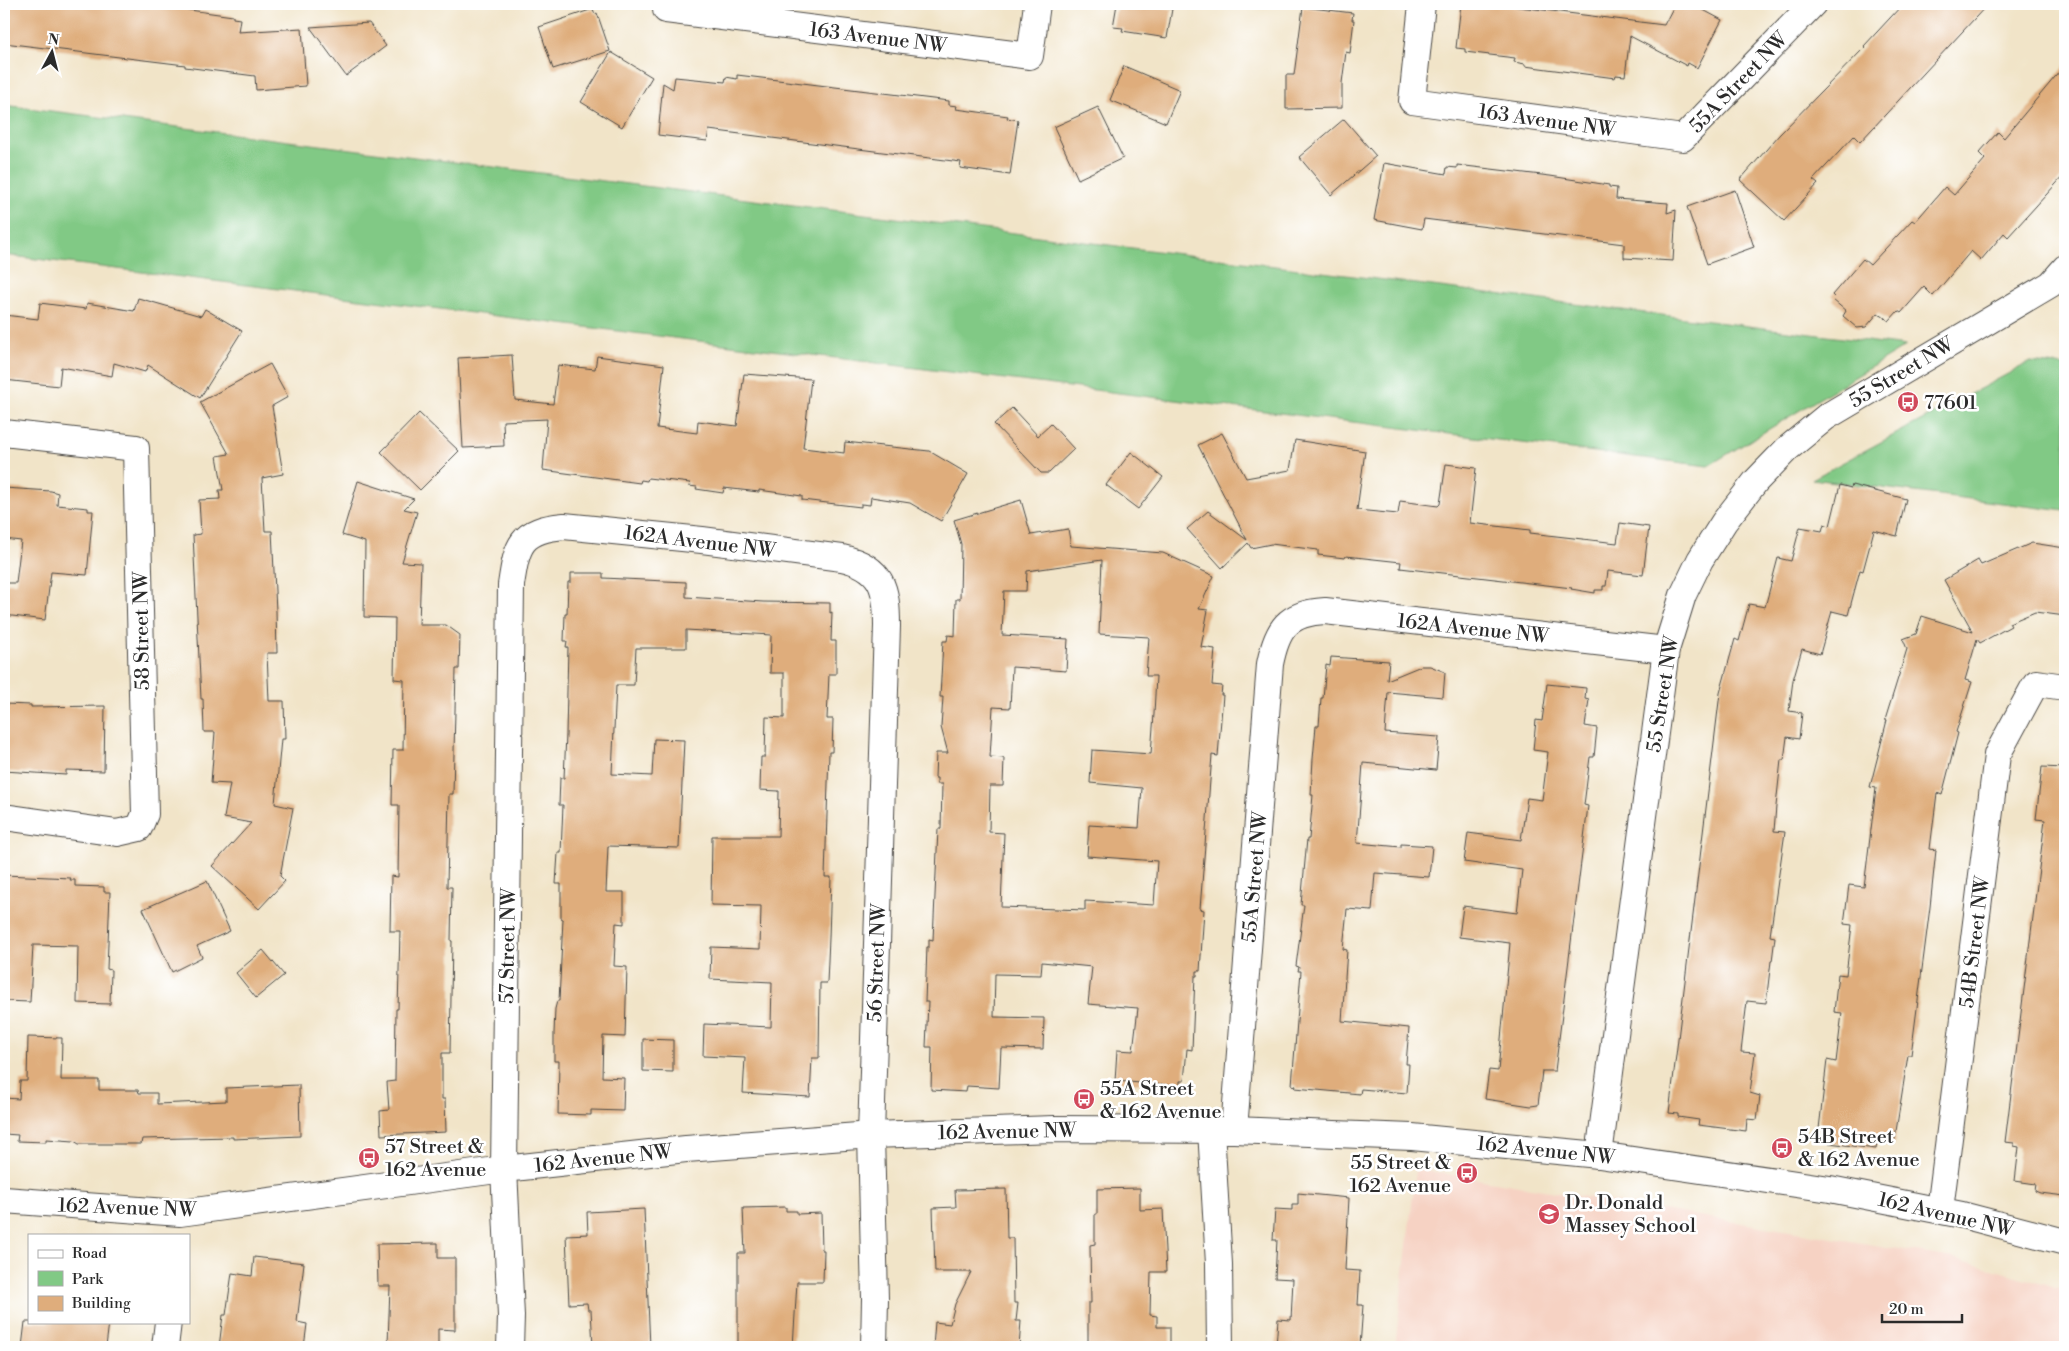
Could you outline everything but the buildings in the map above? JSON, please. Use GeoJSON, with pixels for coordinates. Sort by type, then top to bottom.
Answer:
{"type":"FeatureCollection","features":[{"type":"Feature","properties":{"kind":"street","name":"163 Avenue NW"},"geometry":{"type":"LineString","coordinates":[[666,7],[1030,56],[1037,4]]}},
{"type":"Feature","properties":{"kind":"street","name":"163 Avenue NW"},"geometry":{"type":"LineString","coordinates":[[1422,4],[1412,101],[1683,138]]}},
{"type":"Feature","properties":{"kind":"street","name":"55A Street NW"},"geometry":{"type":"LineString","coordinates":[[1683,138],[1813,4]]}},
{"type":"Feature","properties":{"kind":"street","name":"55 Street NW"},"geometry":{"type":"LineString","coordinates":[[1599,1155],[1666,650],[1683,595],[1700,560],[1724,522],[1745,495],[1787,449],[1826,417],[2051,284],[2065,268]]}},
{"type":"Feature","properties":{"kind":"street","name":"58 Street NW"},"geometry":{"type":"LineString","coordinates":[[4,433],[136,448],[145,814],[139,828],[117,832],[4,817]]}},
{"type":"Feature","properties":{"kind":"street","name":"162A Avenue NW"},"geometry":{"type":"LineString","coordinates":[[520,546],[530,535],[542,528],[564,526],[702,540],[842,558],[857,562],[871,570],[879,580]]}},
{"type":"Feature","properties":{"kind":"street","name":"57 Street NW"},"geometry":{"type":"LineString","coordinates":[[510,1347],[511,1316],[504,1169],[511,585],[514,565],[520,546]]}},
{"type":"Feature","properties":{"kind":"street","name":"56 Street NW"},"geometry":{"type":"LineString","coordinates":[[874,1347],[875,1299],[871,1135],[887,606],[885,591],[879,580]]}},
{"type":"Feature","properties":{"kind":"street","name":"162A Avenue NW"},"geometry":{"type":"LineString","coordinates":[[1284,626],[1294,617],[1308,612],[1325,611],[1666,650]]}},
{"type":"Feature","properties":{"kind":"street","name":"55A Street NW"},"geometry":{"type":"LineString","coordinates":[[1220,1347],[1219,1264],[1222,1130],[1270,664],[1274,644],[1284,626]]}},
{"type":"Feature","properties":{"kind":"street","name":"54B Street NW"},"geometry":{"type":"LineString","coordinates":[[1940,1210],[1996,755],[2036,683],[2065,687]]}},
{"type":"Feature","properties":{"kind":"street","name":"162 Avenue NW"},"geometry":{"type":"LineString","coordinates":[[4,1200],[179,1224],[504,1169],[686,1149],[871,1135],[1054,1130],[1222,1130],[1412,1137],[1599,1155],[1830,1189],[1940,1210],[2065,1242]]}},
{"type":"Feature","properties":{"kind":"street"},"geometry":{"type":"LineString","coordinates":[[165,1347],[168,1324]]}},
{"type":"Feature","properties":{"kind":"shaded area","name":"Dr. Donald Massey School"},"geometry":{"type":"Polygon","coordinates":[[[1416,1169],[1959,1259],[2065,1291],[2065,1347],[1395,1347],[1416,1169]]]}},
{"type":"Feature","properties":{"kind":"green space"},"geometry":{"type":"Polygon","coordinates":[[[4,105],[1906,346],[1708,466],[4,255],[4,105]]]}},
{"type":"Feature","properties":{"kind":"green space"},"geometry":{"type":"Polygon","coordinates":[[[2030,362],[2065,366],[2065,511],[1812,479],[2030,362]]]}},
{"type":"Feature","properties":{"kind":"place","name":"77601"},"geometry":{"type":"Point","coordinates":[1908,402]}},
{"type":"Feature","properties":{"kind":"place","name":"55A Street & 162 Avenue"},"geometry":{"type":"Point","coordinates":[1084,1099]}},
{"type":"Feature","properties":{"kind":"place","name":"54B Street & 162 Avenue"},"geometry":{"type":"Point","coordinates":[1782,1148]}},
{"type":"Feature","properties":{"kind":"place","name":"57 Street & 162 Avenue"},"geometry":{"type":"Point","coordinates":[369,1158]}},
{"type":"Feature","properties":{"kind":"place","name":"55 Street & 162 Avenue"},"geometry":{"type":"Point","coordinates":[1467,1173]}},
{"type":"Feature","properties":{"kind":"place","name":"Dr. Donald Massey School"},"geometry":{"type":"Point","coordinates":[1549,1214]}}]}
